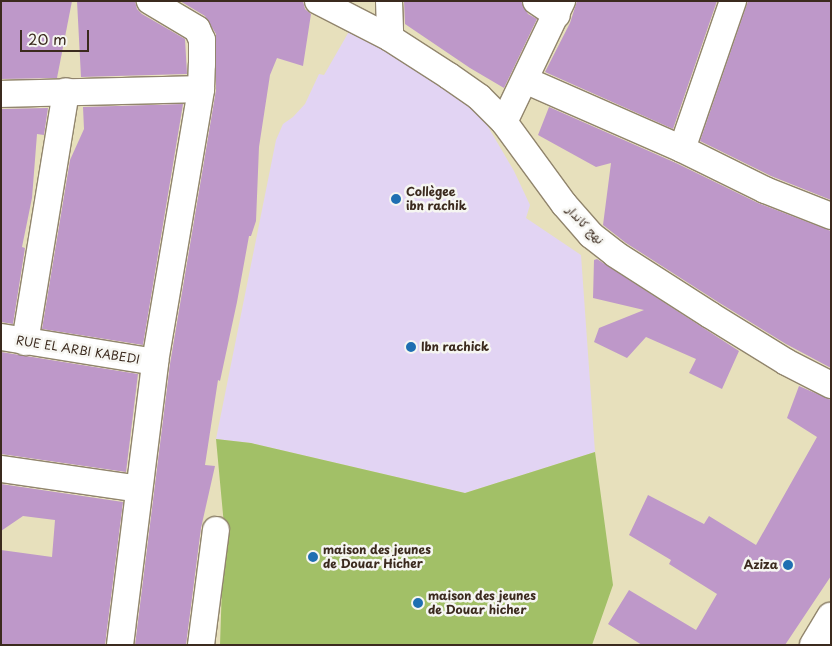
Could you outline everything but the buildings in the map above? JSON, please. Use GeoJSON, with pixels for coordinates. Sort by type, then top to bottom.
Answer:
{"type":"FeatureCollection","features":[{"type":"Feature","properties":{"kind":"street"},"geometry":{"type":"LineString","coordinates":[[120,645],[155,362],[201,89],[203,49],[202,40],[197,29],[150,1]]}},
{"type":"Feature","properties":{"kind":"street","name":"نهج كاندار"},"geometry":{"type":"LineString","coordinates":[[318,1],[390,38],[479,97],[504,122],[564,204],[591,235],[615,254],[786,362],[831,385]]}},
{"type":"Feature","properties":{"kind":"street"},"geometry":{"type":"LineString","coordinates":[[389,1],[390,38]]}},
{"type":"Feature","properties":{"kind":"street"},"geometry":{"type":"LineString","coordinates":[[682,149],[732,1]]}},
{"type":"Feature","properties":{"kind":"street"},"geometry":{"type":"LineString","coordinates":[[504,122],[525,80],[552,6]]}},
{"type":"Feature","properties":{"kind":"street"},"geometry":{"type":"LineString","coordinates":[[525,80],[682,149],[765,190],[831,216]]}},
{"type":"Feature","properties":{"kind":"street"},"geometry":{"type":"LineString","coordinates":[[1,94],[201,89]]}},
{"type":"Feature","properties":{"kind":"street"},"geometry":{"type":"LineString","coordinates":[[13,340],[66,92]]}},
{"type":"Feature","properties":{"kind":"street","name":"RUE EL ARBI KABEDI"},"geometry":{"type":"LineString","coordinates":[[13,340],[155,362]]}},
{"type":"Feature","properties":{"kind":"street"},"geometry":{"type":"LineString","coordinates":[[1,468],[139,489]]}},
{"type":"Feature","properties":{"kind":"street"},"geometry":{"type":"LineString","coordinates":[[201,645],[216,530]]}},
{"type":"Feature","properties":{"kind":"street"},"geometry":{"type":"LineString","coordinates":[[814,645],[831,617]]}},
{"type":"Feature","properties":{"kind":"shaded area","name":"Ibn rachick"},"geometry":{"type":"Polygon","coordinates":[[[351,28],[473,101],[514,171],[530,205],[526,218],[581,255],[595,452],[465,493],[251,443],[216,439],[276,140],[283,124],[293,117],[305,104],[319,74],[324,75],[351,28]]]}},
{"type":"Feature","properties":{"kind":"green space","name":"maison des jeunes de Douar Hicher"},"geometry":{"type":"Polygon","coordinates":[[[216,439],[251,443],[465,493],[595,452],[613,585],[592,645],[220,645],[224,525],[216,439]]]}},
{"type":"Feature","properties":{"kind":"place","name":"Collègee ibn rachik"},"geometry":{"type":"Point","coordinates":[396,199]}},
{"type":"Feature","properties":{"kind":"place","name":"Ibn rachick"},"geometry":{"type":"Point","coordinates":[411,347]}},
{"type":"Feature","properties":{"kind":"place","name":"maison des jeunes de Douar Hicher"},"geometry":{"type":"Point","coordinates":[313,557]}},
{"type":"Feature","properties":{"kind":"place","name":"Aziza"},"geometry":{"type":"Point","coordinates":[788,565]}},
{"type":"Feature","properties":{"kind":"place","name":"maison des jeunes de Douar hicher"},"geometry":{"type":"Point","coordinates":[418,603]}}]}
